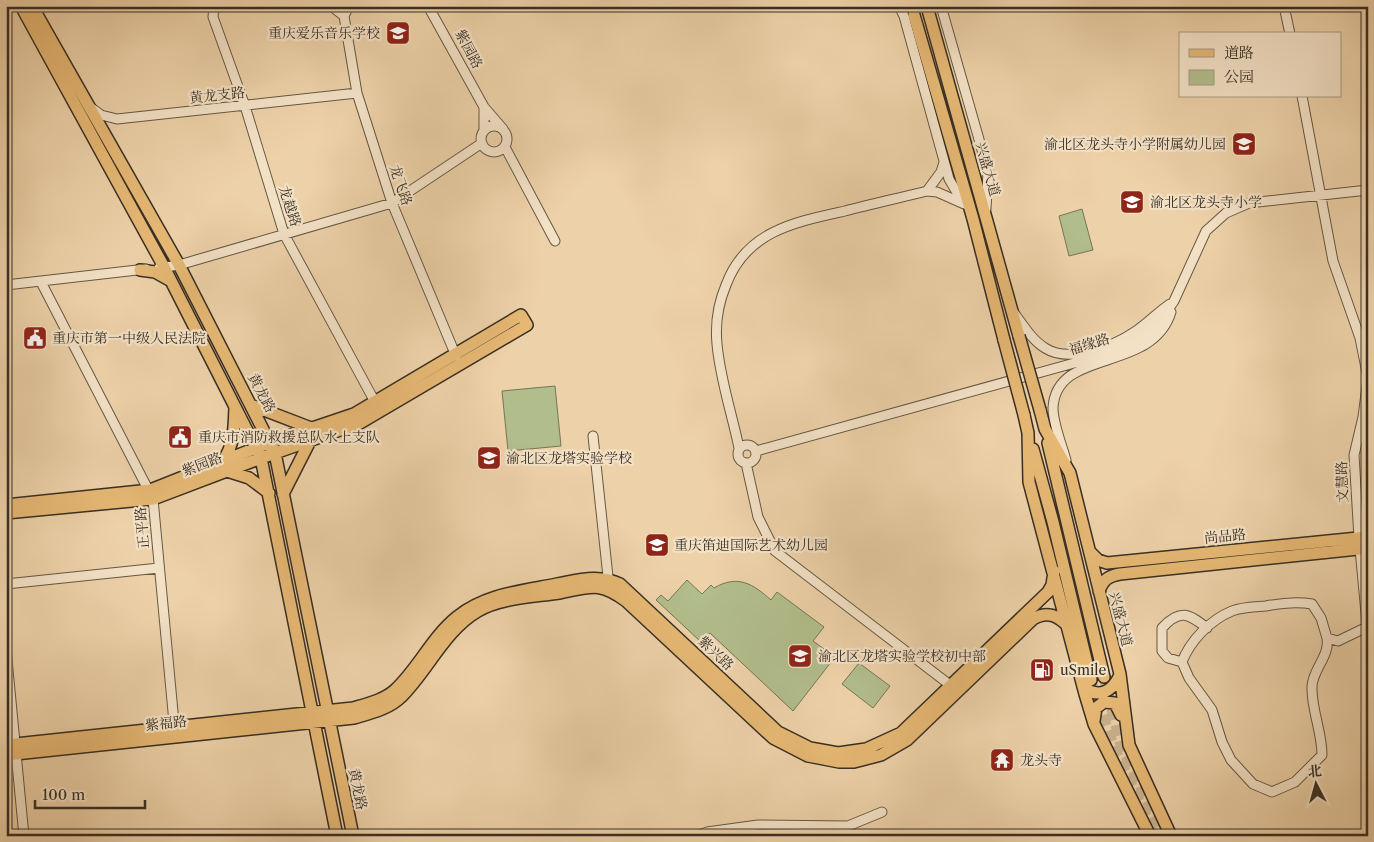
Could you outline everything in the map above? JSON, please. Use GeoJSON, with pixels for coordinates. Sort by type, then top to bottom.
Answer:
{"type":"FeatureCollection","features":[{"type":"Feature","properties":{"kind":"main road","name":"黄龙路"},"geometry":{"type":"LineString","coordinates":[[29,6],[179,266],[273,447],[353,836]]}},
{"type":"Feature","properties":{"kind":"main road","name":"黄龙路"},"geometry":{"type":"LineString","coordinates":[[29,6],[259,452],[269,493],[337,836]]}},
{"type":"Feature","properties":{"kind":"main road","name":"兴盛大道"},"geometry":{"type":"LineString","coordinates":[[928,10],[1045,429],[1070,473],[1120,674],[1126,729],[1136,760],[1171,836]]}},
{"type":"Feature","properties":{"kind":"main road","name":"兴盛大道"},"geometry":{"type":"LineString","coordinates":[[908,12],[973,219],[1028,433]]}},
{"type":"Feature","properties":{"kind":"main road"},"geometry":{"type":"LineString","coordinates":[[140,270],[155,272],[172,282]]}},
{"type":"Feature","properties":{"kind":"main road","name":"紫园路"},"geometry":{"type":"LineString","coordinates":[[6,513],[152,494],[273,447],[311,428],[354,414],[524,320],[360,423],[310,440],[273,447]]}},
{"type":"Feature","properties":{"kind":"main road"},"geometry":{"type":"LineString","coordinates":[[235,405],[234,439],[225,466],[250,478],[269,493]]}},
{"type":"Feature","properties":{"kind":"main road"},"geometry":{"type":"LineString","coordinates":[[252,405],[311,428]]}},
{"type":"Feature","properties":{"kind":"main road"},"geometry":{"type":"LineString","coordinates":[[1045,429],[1104,677]]}},
{"type":"Feature","properties":{"kind":"main road"},"geometry":{"type":"LineString","coordinates":[[1028,433],[1029,482],[1069,627],[1087,684],[1097,694],[1104,693],[1116,684],[1120,674]]}},
{"type":"Feature","properties":{"kind":"main road"},"geometry":{"type":"LineString","coordinates":[[1028,433],[1053,522],[1094,724],[1150,836]]}},
{"type":"Feature","properties":{"kind":"main road"},"geometry":{"type":"LineString","coordinates":[[283,494],[310,440]]}},
{"type":"Feature","properties":{"kind":"main road","name":"紫园路"},"geometry":{"type":"LineString","coordinates":[[6,505],[152,494]]}},
{"type":"Feature","properties":{"kind":"main road","name":"尚品路"},"geometry":{"type":"LineString","coordinates":[[1090,552],[1098,560],[1107,563],[1364,543]]}},
{"type":"Feature","properties":{"kind":"main road","name":"尚品路"},"geometry":{"type":"LineString","coordinates":[[1099,591],[1102,582],[1110,576],[1120,574],[1364,543]]}},
{"type":"Feature","properties":{"kind":"main road","name":"紫兴路"},"geometry":{"type":"LineString","coordinates":[[956,689],[1048,592],[1052,585],[1054,571]]}},
{"type":"Feature","properties":{"kind":"main road"},"geometry":{"type":"LineString","coordinates":[[328,716],[374,702],[394,691],[455,618],[475,604],[500,595],[592,578],[609,583]]}},
{"type":"Feature","properties":{"kind":"main road","name":"紫兴路"},"geometry":{"type":"LineString","coordinates":[[609,583],[633,596],[778,732],[810,748],[825,751],[853,752],[879,745],[912,724],[956,689],[1039,615],[1050,614],[1061,619],[1069,627]]}},
{"type":"Feature","properties":{"kind":"main road"},"geometry":{"type":"LineString","coordinates":[[294,714],[303,706],[308,695]]}},
{"type":"Feature","properties":{"kind":"main road"},"geometry":{"type":"LineString","coordinates":[[1094,724],[1096,708],[1099,704],[1109,701],[1119,708],[1126,729]]}},
{"type":"Feature","properties":{"kind":"main road","name":"紫福路"},"geometry":{"type":"LineString","coordinates":[[175,732],[294,714],[312,717]]}},
{"type":"Feature","properties":{"kind":"main road","name":"紫福路"},"geometry":{"type":"LineString","coordinates":[[11,750],[328,716]]}},
{"type":"Feature","properties":{"kind":"street","name":"龙越路"},"geometry":{"type":"LineString","coordinates":[[214,6],[213,17],[245,106],[284,234],[374,402]]}},
{"type":"Feature","properties":{"kind":"street"},"geometry":{"type":"LineString","coordinates":[[331,6],[344,16],[349,6]]}},
{"type":"Feature","properties":{"kind":"street","name":"紫园路"},"geometry":{"type":"LineString","coordinates":[[428,6],[484,106],[503,129]]}},
{"type":"Feature","properties":{"kind":"street"},"geometry":{"type":"LineString","coordinates":[[900,6],[908,12],[949,179],[973,219]]}},
{"type":"Feature","properties":{"kind":"street"},"geometry":{"type":"LineString","coordinates":[[940,6],[988,171],[986,217]]}},
{"type":"Feature","properties":{"kind":"street"},"geometry":{"type":"LineString","coordinates":[[1284,6],[1290,32]]}},
{"type":"Feature","properties":{"kind":"street","name":"龙飞路"},"geometry":{"type":"LineString","coordinates":[[344,16],[357,93],[392,202],[456,356]]}},
{"type":"Feature","properties":{"kind":"street","name":"黄龙支路"},"geometry":{"type":"LineString","coordinates":[[84,102],[101,114],[117,119],[357,93]]}},
{"type":"Feature","properties":{"kind":"street","name":"文慧路"},"geometry":{"type":"LineString","coordinates":[[1302,98],[1323,195],[1333,261],[1360,338],[1368,378],[1363,417],[1354,455],[1364,543],[1367,631]]}},
{"type":"Feature","properties":{"kind":"street"},"geometry":{"type":"LineString","coordinates":[[6,286],[179,266],[392,202],[482,143],[484,106]]}},
{"type":"Feature","properties":{"kind":"street"},"geometry":{"type":"LineString","coordinates":[[482,143],[491,152],[500,151],[505,147],[508,136],[503,129],[495,125],[484,130]]}},
{"type":"Feature","properties":{"kind":"street"},"geometry":{"type":"LineString","coordinates":[[505,147],[555,241]]}},
{"type":"Feature","properties":{"kind":"street"},"geometry":{"type":"LineString","coordinates":[[926,191],[941,172],[944,161]]}},
{"type":"Feature","properties":{"kind":"street","name":"福缘路"},"geometry":{"type":"LineString","coordinates":[[739,448],[749,444],[756,451],[1114,352],[1141,338],[1161,320],[1174,301],[1200,242],[1218,218],[1236,207],[1248,203],[1368,190]]}},
{"type":"Feature","properties":{"kind":"street"},"geometry":{"type":"LineString","coordinates":[[956,689],[776,551],[758,517],[746,463],[739,458],[739,448],[720,360],[717,327],[718,310],[737,261],[764,237],[784,227],[803,220],[926,191],[937,192],[964,204]]}},
{"type":"Feature","properties":{"kind":"street","name":"正平路"},"geometry":{"type":"LineString","coordinates":[[41,282],[152,494],[175,732]]}},
{"type":"Feature","properties":{"kind":"street"},"geometry":{"type":"LineString","coordinates":[[1012,310],[1032,337],[1045,348],[1059,354],[1074,354],[1111,344],[1137,330],[1174,301]]}},
{"type":"Feature","properties":{"kind":"street"},"geometry":{"type":"LineString","coordinates":[[1070,473],[1053,410],[1056,392],[1066,377],[1080,369],[1118,358],[1156,336],[1168,320],[1174,301]]}},
{"type":"Feature","properties":{"kind":"street"},"geometry":{"type":"LineString","coordinates":[[593,436],[609,583]]}},
{"type":"Feature","properties":{"kind":"street"},"geometry":{"type":"LineString","coordinates":[[746,463],[755,459],[756,451]]}},
{"type":"Feature","properties":{"kind":"street"},"geometry":{"type":"LineString","coordinates":[[6,584],[160,568]]}},
{"type":"Feature","properties":{"kind":"street"},"geometry":{"type":"LineString","coordinates":[[1301,602],[1312,604],[1321,618],[1327,638],[1325,656],[1314,677],[1312,687],[1322,742],[1322,755],[1295,782],[1272,792],[1253,784],[1231,760],[1222,742],[1212,710],[1189,678],[1182,662],[1187,650],[1219,617],[1233,610],[1301,602]]}},
{"type":"Feature","properties":{"kind":"street"},"geometry":{"type":"LineString","coordinates":[[1182,662],[1168,658],[1162,651],[1162,628],[1169,620],[1182,615],[1190,616],[1207,628]]}},
{"type":"Feature","properties":{"kind":"street"},"geometry":{"type":"LineString","coordinates":[[1327,638],[1338,641],[1367,631]]}},
{"type":"Feature","properties":{"kind":"street"},"geometry":{"type":"LineString","coordinates":[[6,649],[11,750],[24,836]]}},
{"type":"Feature","properties":{"kind":"street"},"geometry":{"type":"LineString","coordinates":[[697,836],[707,832],[758,825],[848,826],[882,812]]}},
{"type":"Feature","properties":{"kind":"street"},"geometry":{"type":"LineString","coordinates":[[758,825],[762,836]]}},
{"type":"Feature","properties":{"kind":"green space"},"geometry":{"type":"Polygon","coordinates":[[[1082,209],[1093,250],[1069,256],[1059,216],[1082,209]]]}},
{"type":"Feature","properties":{"kind":"green space"},"geometry":{"type":"Polygon","coordinates":[[[555,386],[561,446],[508,451],[502,391],[555,386]]]}},
{"type":"Feature","properties":{"kind":"green space"},"geometry":{"type":"Polygon","coordinates":[[[687,580],[702,594],[711,585],[714,588],[738,581],[758,589],[771,600],[777,592],[824,627],[813,641],[835,657],[793,711],[710,633],[701,642],[656,600],[661,595],[668,601],[687,580]]]}},
{"type":"Feature","properties":{"kind":"green space"},"geometry":{"type":"Polygon","coordinates":[[[859,663],[890,686],[873,708],[842,684],[859,663]]]}},
{"type":"Feature","properties":{"kind":"tunnel"},"geometry":{"type":"LineString","coordinates":[[1104,677],[1121,745],[1164,836]]}},
{"type":"Feature","properties":{"kind":"tunnel"},"geometry":{"type":"LineString","coordinates":[[1092,684],[1114,748],[1151,826]]}},
{"type":"Feature","properties":{"kind":"place","name":"重庆爱乐音乐学校"},"geometry":{"type":"Point","coordinates":[398,33]}},
{"type":"Feature","properties":{"kind":"place","name":"渝北区龙头寺小学附属幼儿园"},"geometry":{"type":"Point","coordinates":[1244,144]}},
{"type":"Feature","properties":{"kind":"place","name":"渝北区龙头寺小学"},"geometry":{"type":"Point","coordinates":[1132,202]}},
{"type":"Feature","properties":{"kind":"place","name":"重庆市第一中级人民法院"},"geometry":{"type":"Point","coordinates":[35,338]}},
{"type":"Feature","properties":{"kind":"place","name":"重庆市消防救援总队水上支队"},"geometry":{"type":"Point","coordinates":[180,437]}},
{"type":"Feature","properties":{"kind":"place","name":"渝北区龙塔实验学校"},"geometry":{"type":"Point","coordinates":[489,458]}},
{"type":"Feature","properties":{"kind":"place","name":"重庆笛迪国际艺术幼儿园"},"geometry":{"type":"Point","coordinates":[657,545]}},
{"type":"Feature","properties":{"kind":"place","name":"渝北区龙塔实验学校初中部"},"geometry":{"type":"Point","coordinates":[800,656]}},
{"type":"Feature","properties":{"kind":"place","name":"uSmile"},"geometry":{"type":"Point","coordinates":[1042,670]}},
{"type":"Feature","properties":{"kind":"place","name":"龙头寺"},"geometry":{"type":"Point","coordinates":[1002,760]}}]}
